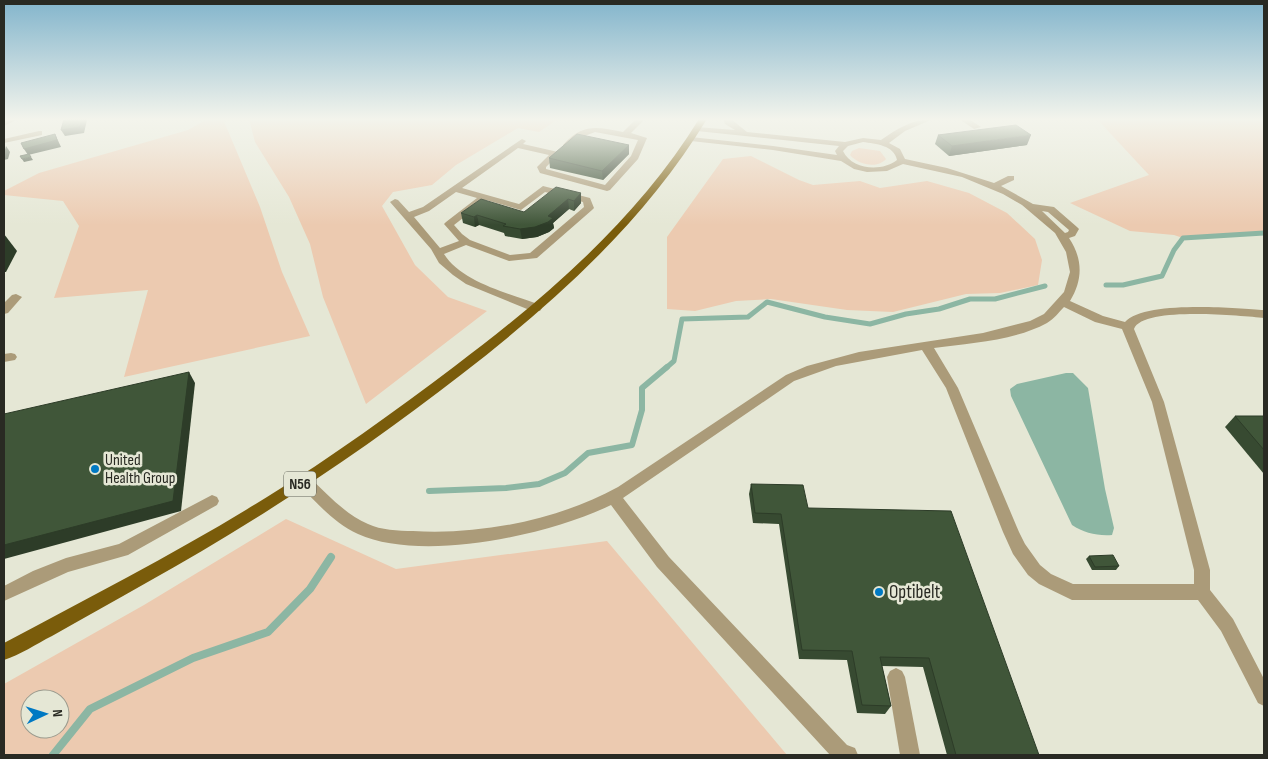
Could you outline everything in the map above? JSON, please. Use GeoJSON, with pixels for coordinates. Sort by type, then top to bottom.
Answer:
{"type":"FeatureCollection","features":[{"type":"Feature","properties":{"kind":"main road","name":"N56"},"geometry":{"type":"LineString","coordinates":[[4,652],[258,511],[432,391],[536,308],[600,249],[647,197],[679,154]]}},
{"type":"Feature","properties":{"kind":"street"},"geometry":{"type":"LineString","coordinates":[[409,216],[426,209],[504,154]]}},
{"type":"Feature","properties":{"kind":"street"},"geometry":{"type":"LineString","coordinates":[[555,154],[541,167],[543,171],[607,188],[636,154]]}},
{"type":"Feature","properties":{"kind":"street"},"geometry":{"type":"LineString","coordinates":[[304,481],[339,516],[372,533],[413,540],[439,539],[545,522],[599,504],[613,496],[648,475],[790,378],[830,364],[884,352],[1013,330],[1042,321],[1064,303],[1075,282],[1074,260],[1069,245],[1048,220],[1031,207],[995,186],[947,170],[901,161],[891,168],[872,170],[858,167],[843,159],[814,154]]}},
{"type":"Feature","properties":{"kind":"street"},"geometry":{"type":"LineString","coordinates":[[840,154],[843,159]]}},
{"type":"Feature","properties":{"kind":"street"},"geometry":{"type":"LineString","coordinates":[[899,154],[901,161]]}},
{"type":"Feature","properties":{"kind":"street"},"geometry":{"type":"LineString","coordinates":[[995,186],[1011,178]]}},
{"type":"Feature","properties":{"kind":"street"},"geometry":{"type":"LineString","coordinates":[[455,189],[521,206],[543,189],[587,200],[589,208],[533,256],[509,258],[466,242],[458,236],[449,224],[484,197]]}},
{"type":"Feature","properties":{"kind":"street"},"geometry":{"type":"LineString","coordinates":[[395,202],[409,216],[443,261],[470,282],[536,308]]}},
{"type":"Feature","properties":{"kind":"street"},"geometry":{"type":"LineString","coordinates":[[438,253],[466,242]]}},
{"type":"Feature","properties":{"kind":"street"},"geometry":{"type":"LineString","coordinates":[[4,310],[16,297]]}},
{"type":"Feature","properties":{"kind":"street"},"geometry":{"type":"LineString","coordinates":[[1064,303],[1100,319],[1128,327]]}},
{"type":"Feature","properties":{"kind":"street"},"geometry":{"type":"LineString","coordinates":[[1264,314],[1211,311],[1150,313],[1139,316],[1130,322],[1128,327],[1130,337],[1150,377],[1158,402],[1202,570],[1202,592],[1228,625],[1264,697]]}},
{"type":"Feature","properties":{"kind":"street"},"geometry":{"type":"LineString","coordinates":[[926,346],[952,388],[1011,532],[1019,549],[1034,570],[1045,579],[1072,592],[1202,592]]}},
{"type":"Feature","properties":{"kind":"street"},"geometry":{"type":"LineString","coordinates":[[613,496],[663,562],[841,753],[848,755]]}},
{"type":"Feature","properties":{"kind":"street"},"geometry":{"type":"LineString","coordinates":[[4,594],[66,565],[122,550],[212,502]]}},
{"type":"Feature","properties":{"kind":"street"},"geometry":{"type":"LineString","coordinates":[[896,677],[910,755]]}},
{"type":"Feature","properties":{"kind":"shaded area"},"geometry":{"type":"Polygon","coordinates":[[[103,154],[238,154],[260,207],[282,272],[310,336],[124,377],[148,290],[54,298],[79,226],[63,201],[4,195],[4,191],[39,173],[103,154]]]}},
{"type":"Feature","properties":{"kind":"shaded area"},"geometry":{"type":"Polygon","coordinates":[[[263,154],[474,154],[456,165],[432,185],[393,192],[382,206],[415,265],[448,297],[487,311],[366,404],[323,297],[310,244],[289,197],[263,154]]]}},
{"type":"Feature","properties":{"kind":"shaded area"},"geometry":{"type":"Polygon","coordinates":[[[883,154],[886,159],[873,165],[858,161],[850,155],[883,154]]]}},
{"type":"Feature","properties":{"kind":"shaded area"},"geometry":{"type":"Polygon","coordinates":[[[1130,154],[1264,154],[1264,233],[1183,238],[1174,235],[1130,231],[1070,203],[1149,175],[1130,154]]]}},
{"type":"Feature","properties":{"kind":"shaded area"},"geometry":{"type":"Polygon","coordinates":[[[751,156],[813,185],[860,181],[880,188],[927,181],[969,193],[1007,213],[1035,239],[1042,260],[1038,285],[1000,293],[966,294],[893,312],[847,310],[771,299],[736,301],[695,311],[667,309],[667,237],[723,159],[751,156]]]}},
{"type":"Feature","properties":{"kind":"shaded area"},"geometry":{"type":"Polygon","coordinates":[[[1073,373],[1088,388],[1105,489],[1114,528],[1112,535],[1091,533],[1072,525],[1011,396],[1010,389],[1017,384],[1073,373]]]}},
{"type":"Feature","properties":{"kind":"shaded area"},"geometry":{"type":"Polygon","coordinates":[[[286,519],[396,569],[607,541],[787,755],[4,755],[4,684],[144,605],[286,519]]]}},
{"type":"Feature","properties":{"kind":"building"},"geometry":{"type":"Polygon","coordinates":[[[29,154],[31,157],[22,159],[20,156],[29,154]]]}},
{"type":"Feature","properties":{"kind":"building"},"geometry":{"type":"Polygon","coordinates":[[[553,154],[619,154],[602,171],[549,158],[553,154]]]}},
{"type":"Feature","properties":{"kind":"building"},"geometry":{"type":"Polygon","coordinates":[[[556,187],[581,193],[574,201],[568,199],[548,216],[553,218],[548,222],[535,227],[520,229],[503,226],[506,224],[477,215],[474,217],[461,213],[481,199],[524,212],[556,187]]]}},
{"type":"Feature","properties":{"kind":"building","name":"United Health Group"},"geometry":{"type":"Polygon","coordinates":[[[189,372],[173,501],[4,545],[4,414],[189,372]]]}},
{"type":"Feature","properties":{"kind":"building"},"geometry":{"type":"Polygon","coordinates":[[[1235,416],[1264,416],[1264,450],[1235,416]]]}},
{"type":"Feature","properties":{"kind":"building","name":"Optibelt"},"geometry":{"type":"Polygon","coordinates":[[[751,484],[803,485],[808,508],[951,511],[1039,755],[956,755],[929,658],[880,657],[891,706],[862,705],[852,651],[802,650],[781,514],[755,513],[751,484]]]}},
{"type":"Feature","properties":{"kind":"building"},"geometry":{"type":"Polygon","coordinates":[[[1113,555],[1119,566],[1095,567],[1089,556],[1113,555]]]}},
{"type":"Feature","properties":{"kind":"waterway"},"geometry":{"type":"LineString","coordinates":[[1106,285],[1123,285],[1162,276],[1174,250],[1183,238],[1264,233]]}},
{"type":"Feature","properties":{"kind":"waterway"},"geometry":{"type":"LineString","coordinates":[[666,368],[674,361],[682,319],[748,317],[767,302],[825,317],[870,324],[906,314],[939,309],[970,299],[995,299],[1045,286]]}},
{"type":"Feature","properties":{"kind":"waterway"},"geometry":{"type":"LineString","coordinates":[[429,491],[506,488],[539,484],[565,473],[588,453],[632,445],[642,410],[642,388],[667,367]]}},
{"type":"Feature","properties":{"kind":"waterway"},"geometry":{"type":"LineString","coordinates":[[53,755],[90,709],[193,658],[268,632],[310,589],[331,557]]}},
{"type":"Feature","properties":{"kind":"place","name":"United Health Group"},"geometry":{"type":"Point","coordinates":[95,469]}},
{"type":"Feature","properties":{"kind":"place","name":"Optibelt"},"geometry":{"type":"Point","coordinates":[879,592]}}]}
